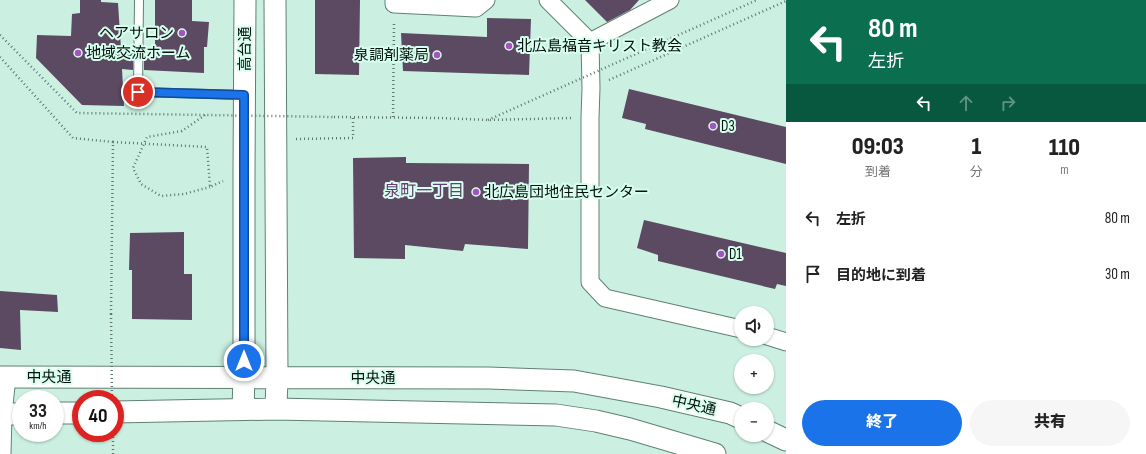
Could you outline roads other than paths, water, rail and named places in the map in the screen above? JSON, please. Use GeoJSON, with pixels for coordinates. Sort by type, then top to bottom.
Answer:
{"type":"FeatureCollection","features":[{"type":"Feature","properties":{"kind":"street","name":"高台通"},"geometry":{"type":"LineString","coordinates":[[243,410],[245,0]]}},
{"type":"Feature","properties":{"kind":"street","name":"高台通"},"geometry":{"type":"LineString","coordinates":[[275,0],[276,408]]}},
{"type":"Feature","properties":{"kind":"street"},"geometry":{"type":"LineString","coordinates":[[394,2],[476,8],[486,0]]}},
{"type":"Feature","properties":{"kind":"street"},"geometry":{"type":"LineString","coordinates":[[548,0],[590,42],[592,88],[590,118],[590,282],[605,298],[734,328]]}},
{"type":"Feature","properties":{"kind":"street"},"geometry":{"type":"LineString","coordinates":[[590,42],[670,0]]}},
{"type":"Feature","properties":{"kind":"street"},"geometry":{"type":"LineString","coordinates":[[774,338],[786,342]]}},
{"type":"Feature","properties":{"kind":"street"},"geometry":{"type":"LineString","coordinates":[[2,454],[8,414],[4,377]]}},
{"type":"Feature","properties":{"kind":"street","name":"中央通"},"geometry":{"type":"LineString","coordinates":[[4,377],[488,378],[574,381],[669,399],[734,415]]}},
{"type":"Feature","properties":{"kind":"street"},"geometry":{"type":"LineString","coordinates":[[124,412],[276,408],[556,416],[596,421],[630,429],[715,454]]}},
{"type":"Feature","properties":{"kind":"street"},"geometry":{"type":"LineString","coordinates":[[774,434],[786,440]]}},
{"type":"Feature","properties":{"kind":"lane"},"geometry":{"type":"LineString","coordinates":[[139,0],[138,92],[244,95]]}},
{"type":"Feature","properties":{"kind":"place","name":"ヘアサロン"},"geometry":{"type":"Point","coordinates":[182,33]}},
{"type":"Feature","properties":{"kind":"place","name":"北広島福音キリスト教会"},"geometry":{"type":"Point","coordinates":[509,46]}},
{"type":"Feature","properties":{"kind":"place","name":"地域交流ホーム"},"geometry":{"type":"Point","coordinates":[78,53]}},
{"type":"Feature","properties":{"kind":"place","name":"泉調剤薬局"},"geometry":{"type":"Point","coordinates":[437,55]}},
{"type":"Feature","properties":{"kind":"place","name":"D3"},"geometry":{"type":"Point","coordinates":[713,126]}},
{"type":"Feature","properties":{"kind":"place","name":"北広島団地住民センター"},"geometry":{"type":"Point","coordinates":[476,192]}},
{"type":"Feature","properties":{"kind":"place","name":"D1"},"geometry":{"type":"Point","coordinates":[721,254]}},
{"type":"Feature","properties":{"kind":"district","name":"泉町一丁目"},"geometry":{"type":"Point","coordinates":[424,190]}}]}
